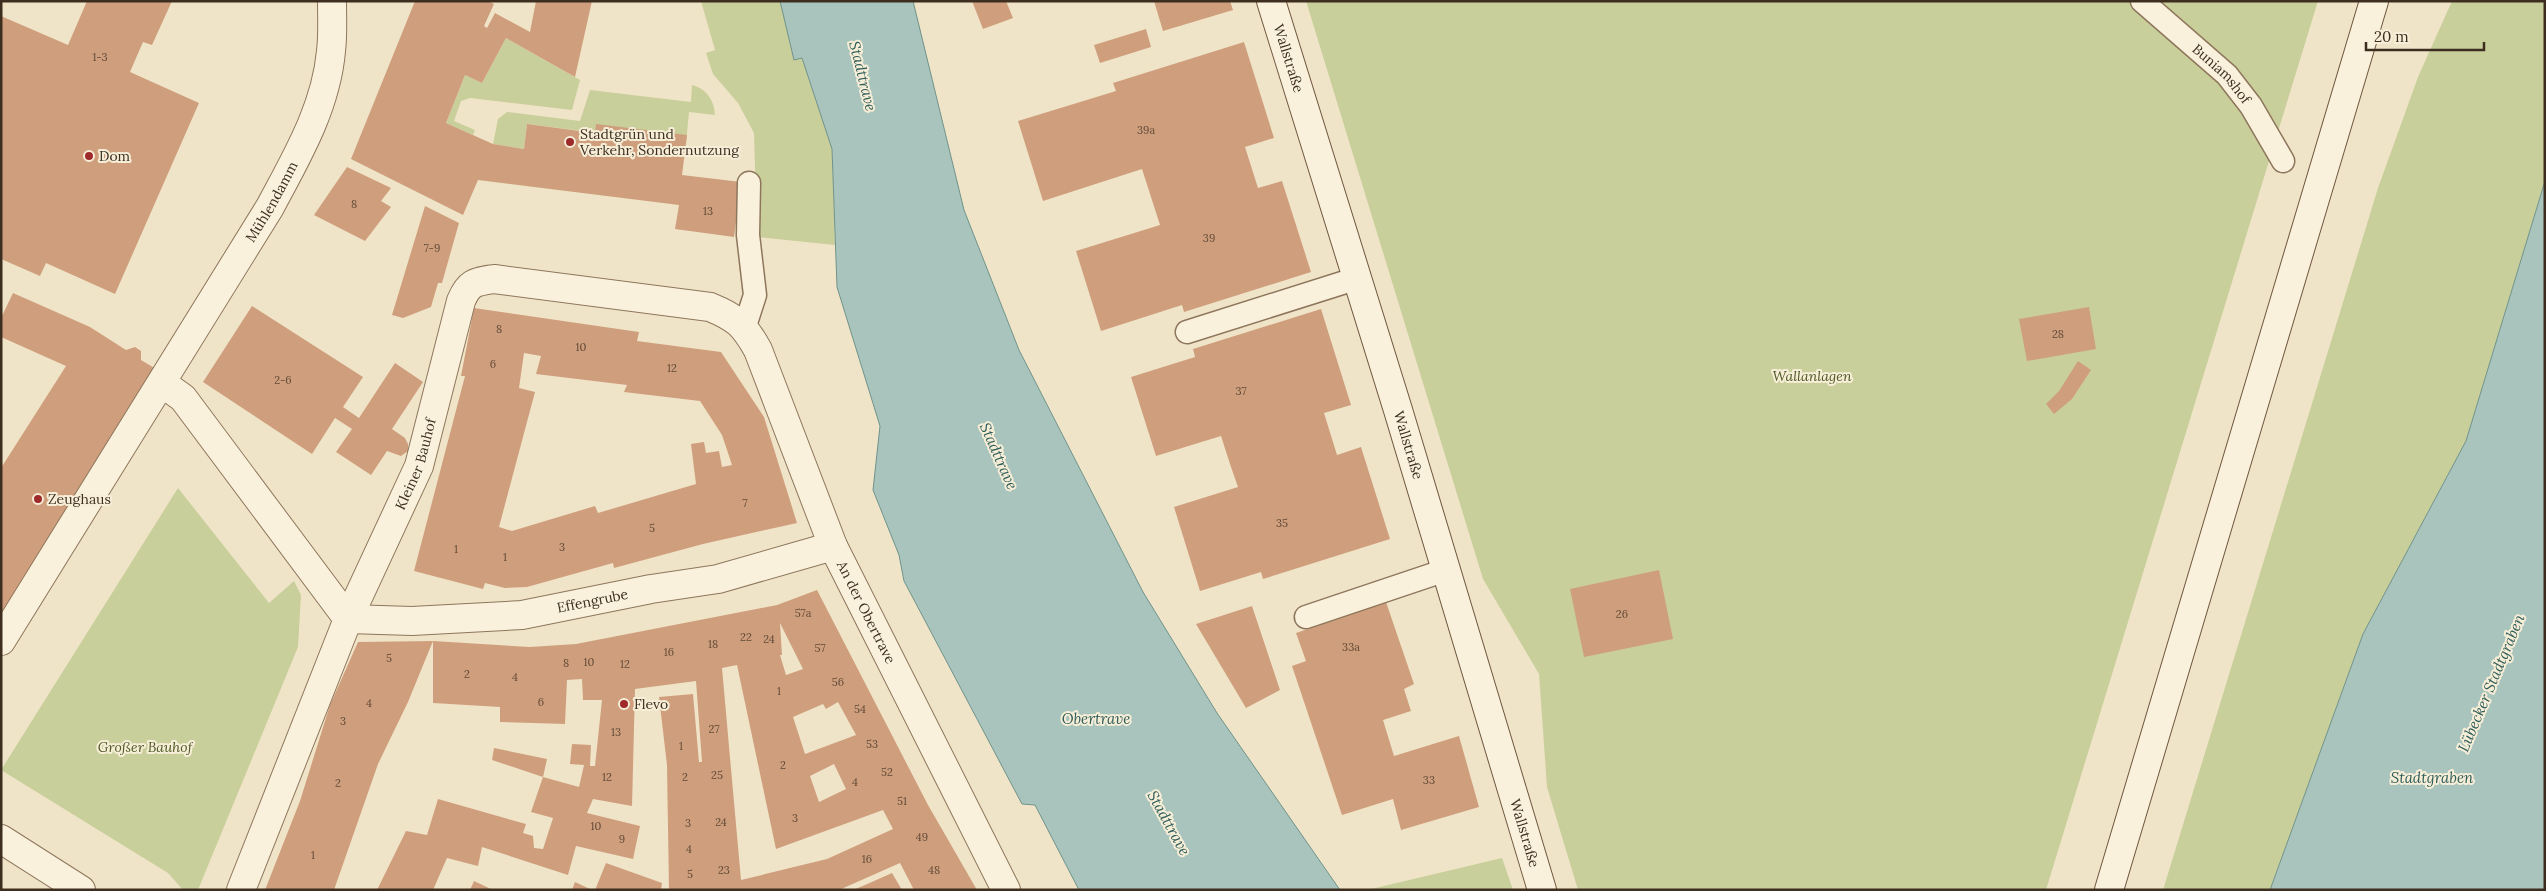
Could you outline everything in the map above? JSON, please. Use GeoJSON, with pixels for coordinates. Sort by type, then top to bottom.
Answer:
{"type":"FeatureCollection","features":[{"type":"Feature","properties":{"kind":"street","name":"Mühlendamm"},"geometry":{"type":"LineString","coordinates":[[162,383],[270,207],[304,142],[320,101],[331,52],[332,1]]}},
{"type":"Feature","properties":{"kind":"street","name":"Wallstraße"},"geometry":{"type":"LineString","coordinates":[[1270,1],[1358,278],[1542,890]]}},
{"type":"Feature","properties":{"kind":"street"},"geometry":{"type":"LineString","coordinates":[[2109,890],[2374,1]]}},
{"type":"Feature","properties":{"kind":"street","name":"Kleiner Bauhof"},"geometry":{"type":"LineString","coordinates":[[348,619],[419,466],[461,301],[466,289],[475,282],[494,279],[710,307],[731,316],[745,326]]}},
{"type":"Feature","properties":{"kind":"street","name":"An der Obertrave"},"geometry":{"type":"LineString","coordinates":[[745,326],[758,350],[833,546],[1006,890]]}},
{"type":"Feature","properties":{"kind":"street"},"geometry":{"type":"LineString","coordinates":[[1,641],[162,383],[183,398],[348,619],[241,890]]}},
{"type":"Feature","properties":{"kind":"street","name":"Effengrube"},"geometry":{"type":"LineString","coordinates":[[348,619],[412,621],[522,615],[652,589],[718,579],[833,546]]}},
{"type":"Feature","properties":{"kind":"street"},"geometry":{"type":"LineString","coordinates":[[1,839],[81,890]]}},
{"type":"Feature","properties":{"kind":"lane","name":"Buniamshof"},"geometry":{"type":"LineString","coordinates":[[2142,1],[2227,75],[2251,106],[2283,161]]}},
{"type":"Feature","properties":{"kind":"lane"},"geometry":{"type":"LineString","coordinates":[[745,326],[755,295],[748,235],[749,183]]}},
{"type":"Feature","properties":{"kind":"lane"},"geometry":{"type":"LineString","coordinates":[[1187,332],[1358,278]]}},
{"type":"Feature","properties":{"kind":"lane"},"geometry":{"type":"LineString","coordinates":[[1306,617],[1446,570]]}},
{"type":"Feature","properties":{"kind":"green space"},"geometry":{"type":"Polygon","coordinates":[[[701,1],[780,1],[794,59],[802,58],[832,149],[835,245],[757,237],[754,133],[738,103],[713,74],[706,53],[715,50],[701,1]]]}},
{"type":"Feature","properties":{"kind":"green space","name":"Wallanlagen"},"geometry":{"type":"Polygon","coordinates":[[[1306,1],[2318,1],[2046,890],[1578,890],[1547,787],[1539,674],[1483,579],[1306,1]]]}},
{"type":"Feature","properties":{"kind":"green space"},"geometry":{"type":"Polygon","coordinates":[[[2452,1],[2545,1],[2545,181],[2466,441],[2363,634],[2270,890],[2163,890],[2378,188],[2418,77],[2452,1]]]}},
{"type":"Feature","properties":{"kind":"green space"},"geometry":{"type":"Polygon","coordinates":[[[506,38],[580,80],[572,110],[470,98],[461,101],[454,121],[475,130],[473,135],[446,123],[465,75],[482,83],[506,38]]]}},
{"type":"Feature","properties":{"kind":"green space"},"geometry":{"type":"Polygon","coordinates":[[[692,85],[706,92],[713,105],[715,115],[689,112],[686,144],[527,124],[524,149],[493,144],[498,119],[507,112],[580,121],[590,90],[691,102],[692,85]]]}},
{"type":"Feature","properties":{"kind":"green space","name":"Großer Bauhof"},"geometry":{"type":"Polygon","coordinates":[[[178,488],[269,603],[294,581],[301,595],[298,647],[198,890],[183,890],[168,873],[1,770],[178,488]]]}},
{"type":"Feature","properties":{"kind":"green space"},"geometry":{"type":"Polygon","coordinates":[[[1502,858],[1513,890],[1367,890],[1502,858]]]}},
{"type":"Feature","properties":{"kind":"water","name":"Obertrave"},"geometry":{"type":"Polygon","coordinates":[[[780,1],[913,1],[964,210],[1019,350],[1143,592],[1217,713],[1340,890],[1079,890],[1035,805],[1022,804],[904,581],[899,555],[873,490],[880,426],[837,287],[832,149],[802,58],[794,60],[780,1]]]}},
{"type":"Feature","properties":{"kind":"water","name":"Stadtgraben"},"geometry":{"type":"Polygon","coordinates":[[[2545,181],[2545,890],[2270,890],[2363,634],[2466,441],[2545,181]]]}},
{"type":"Feature","properties":{"kind":"building","name":"Dom"},"geometry":{"type":"Polygon","coordinates":[[[87,1],[172,1],[152,45],[143,42],[130,72],[199,103],[115,294],[46,263],[40,276],[1,259],[1,16],[68,45],[87,1]]]}},
{"type":"Feature","properties":{"kind":"building"},"geometry":{"type":"Polygon","coordinates":[[[415,1],[488,1],[494,4],[484,26],[487,28],[495,13],[530,32],[536,1],[592,1],[575,77],[506,38],[482,83],[465,75],[446,123],[493,144],[524,149],[527,124],[595,133],[596,124],[687,135],[682,175],[741,182],[734,237],[675,229],[679,205],[478,180],[463,215],[351,159],[415,1]]]}},
{"type":"Feature","properties":{"kind":"building"},"geometry":{"type":"Polygon","coordinates":[[[972,1],[1006,1],[1013,18],[983,29],[972,1]]]}},
{"type":"Feature","properties":{"kind":"building"},"geometry":{"type":"Polygon","coordinates":[[[1154,1],[1230,1],[1233,10],[1163,31],[1154,1]]]}},
{"type":"Feature","properties":{"kind":"building"},"geometry":{"type":"Polygon","coordinates":[[[1146,29],[1151,47],[1100,63],[1094,45],[1146,29]]]}},
{"type":"Feature","properties":{"kind":"building"},"geometry":{"type":"Polygon","coordinates":[[[1244,42],[1274,138],[1245,147],[1258,188],[1282,181],[1311,272],[1184,312],[1182,305],[1101,331],[1076,251],[1160,225],[1142,169],[1043,201],[1018,121],[1116,91],[1113,83],[1244,42]]]}},
{"type":"Feature","properties":{"kind":"building"},"geometry":{"type":"Polygon","coordinates":[[[347,167],[391,188],[381,201],[391,207],[365,241],[314,215],[347,167]]]}},
{"type":"Feature","properties":{"kind":"building"},"geometry":{"type":"Polygon","coordinates":[[[425,206],[459,223],[442,283],[438,283],[431,307],[403,318],[392,315],[425,206]]]}},
{"type":"Feature","properties":{"kind":"building","name":"Zeughaus"},"geometry":{"type":"Polygon","coordinates":[[[13,293],[90,327],[126,350],[135,347],[141,351],[141,360],[156,369],[1,614],[1,468],[66,366],[1,337],[1,318],[13,293]]]}},
{"type":"Feature","properties":{"kind":"building"},"geometry":{"type":"Polygon","coordinates":[[[252,306],[363,377],[343,407],[359,418],[395,363],[423,382],[392,429],[405,438],[408,444],[408,451],[401,456],[387,451],[371,475],[336,452],[352,429],[335,418],[312,454],[203,382],[252,306]]]}},
{"type":"Feature","properties":{"kind":"building"},"geometry":{"type":"Polygon","coordinates":[[[2089,307],[2096,349],[2027,361],[2019,319],[2089,307]]]}},
{"type":"Feature","properties":{"kind":"building"},"geometry":{"type":"Polygon","coordinates":[[[474,308],[639,332],[637,341],[721,352],[764,417],[797,523],[703,544],[614,568],[613,563],[527,587],[505,588],[485,583],[483,589],[414,571],[465,376],[461,376],[474,308]],[[524,353],[519,388],[535,392],[499,527],[512,531],[595,506],[598,513],[696,484],[691,444],[704,442],[706,453],[719,451],[722,467],[732,465],[722,435],[700,401],[624,392],[627,385],[536,374],[541,356],[524,353]]]}},
{"type":"Feature","properties":{"kind":"building"},"geometry":{"type":"Polygon","coordinates":[[[1321,309],[1351,405],[1324,413],[1337,455],[1361,447],[1390,539],[1263,579],[1261,572],[1200,591],[1174,507],[1238,487],[1221,436],[1156,456],[1131,377],[1195,357],[1193,349],[1321,309]]]}},
{"type":"Feature","properties":{"kind":"building"},"geometry":{"type":"Polygon","coordinates":[[[2078,361],[2091,370],[2072,399],[2054,414],[2046,404],[2059,391],[2078,361]]]}},
{"type":"Feature","properties":{"kind":"building"},"geometry":{"type":"Polygon","coordinates":[[[1659,570],[1673,639],[1584,657],[1570,589],[1659,570]]]}},
{"type":"Feature","properties":{"kind":"building"},"geometry":{"type":"Polygon","coordinates":[[[817,590],[928,805],[977,890],[914,890],[900,863],[839,890],[669,890],[667,765],[659,697],[693,694],[699,762],[702,762],[696,681],[635,689],[632,806],[593,799],[587,813],[640,826],[633,859],[576,846],[568,875],[482,847],[478,866],[447,858],[433,890],[377,890],[406,831],[427,835],[438,799],[526,824],[523,833],[533,836],[534,848],[543,849],[553,818],[531,812],[543,777],[579,787],[584,765],[570,764],[572,744],[591,745],[590,766],[595,766],[602,700],[583,700],[582,679],[567,680],[565,724],[500,722],[500,707],[433,703],[433,641],[530,647],[576,644],[777,605],[817,590]],[[780,623],[782,655],[780,655],[786,675],[803,669],[780,623]],[[737,665],[722,668],[741,880],[827,859],[893,829],[883,810],[776,849],[737,665]],[[838,702],[826,709],[823,704],[793,717],[805,754],[856,735],[838,702]],[[834,764],[810,776],[819,802],[846,789],[834,764]]]}},
{"type":"Feature","properties":{"kind":"building"},"geometry":{"type":"Polygon","coordinates":[[[1386,602],[1414,684],[1404,689],[1411,711],[1383,720],[1394,756],[1459,736],[1479,807],[1401,830],[1393,799],[1342,815],[1292,666],[1306,661],[1296,633],[1386,602]]]}},
{"type":"Feature","properties":{"kind":"building"},"geometry":{"type":"Polygon","coordinates":[[[1252,606],[1280,690],[1246,708],[1196,624],[1252,606]]]}},
{"type":"Feature","properties":{"kind":"building"},"geometry":{"type":"Polygon","coordinates":[[[433,641],[408,702],[378,764],[334,890],[265,890],[300,801],[330,705],[358,642],[433,641]]]}},
{"type":"Feature","properties":{"kind":"building"},"geometry":{"type":"Polygon","coordinates":[[[494,748],[547,759],[543,777],[492,760],[494,748]]]}},
{"type":"Feature","properties":{"kind":"building"},"geometry":{"type":"Polygon","coordinates":[[[606,863],[662,883],[661,890],[595,890],[606,863]]]}},
{"type":"Feature","properties":{"kind":"building"},"geometry":{"type":"Polygon","coordinates":[[[892,873],[902,890],[853,890],[865,885],[892,873]]]}},
{"type":"Feature","properties":{"kind":"building"},"geometry":{"type":"Polygon","coordinates":[[[474,881],[493,890],[470,890],[474,881]]]}},
{"type":"Feature","properties":{"kind":"building"},"geometry":{"type":"Polygon","coordinates":[[[575,882],[592,890],[572,890],[575,882]]]}},
{"type":"Feature","properties":{"kind":"place","name":"Stadtgrün und Verkehr, Sondernutzung"},"geometry":{"type":"Point","coordinates":[570,142]}},
{"type":"Feature","properties":{"kind":"place","name":"Dom"},"geometry":{"type":"Point","coordinates":[89,156]}},
{"type":"Feature","properties":{"kind":"place","name":"Zeughaus"},"geometry":{"type":"Point","coordinates":[38,499]}},
{"type":"Feature","properties":{"kind":"place","name":"Flevo"},"geometry":{"type":"Point","coordinates":[624,704]}},
{"type":"Feature","properties":{"kind":"water label","name":"Stadttrave"},"geometry":{"type":"Point","coordinates":[863,76]}},
{"type":"Feature","properties":{"kind":"water label","name":"Stadttrave"},"geometry":{"type":"Point","coordinates":[999,456]}},
{"type":"Feature","properties":{"kind":"water label","name":"Lübecker Stadtgraben"},"geometry":{"type":"Point","coordinates":[2491,683]}},
{"type":"Feature","properties":{"kind":"water label","name":"Stadttrave"},"geometry":{"type":"Point","coordinates":[1169,823]}}]}
